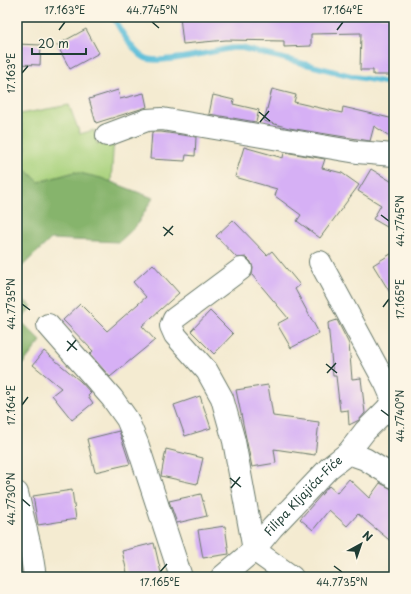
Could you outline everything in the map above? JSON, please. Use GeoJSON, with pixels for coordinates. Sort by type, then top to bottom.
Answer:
{"type":"FeatureCollection","features":[{"type":"Feature","properties":{"kind":"street"},"geometry":{"type":"LineString","coordinates":[[107,135],[147,120],[162,119],[357,152],[394,155]]}},
{"type":"Feature","properties":{"kind":"street"},"geometry":{"type":"LineString","coordinates":[[320,262],[386,384],[393,400],[387,410],[364,431],[348,453]]}},
{"type":"Feature","properties":{"kind":"street"},"geometry":{"type":"LineString","coordinates":[[241,269],[174,319],[171,326],[175,335],[208,371],[222,398],[234,441],[254,550],[292,577]]}},
{"type":"Feature","properties":{"kind":"street"},"geometry":{"type":"LineString","coordinates":[[48,325],[112,398],[126,419],[137,443],[181,577]]}},
{"type":"Feature","properties":{"kind":"street","name":"Filipa Kljajića-Fiće"},"geometry":{"type":"LineString","coordinates":[[222,577],[254,550],[272,528],[329,468],[348,453],[365,458],[394,477]]}},
{"type":"Feature","properties":{"kind":"street"},"geometry":{"type":"LineString","coordinates":[[17,493],[31,551],[35,577]]}},
{"type":"Feature","properties":{"kind":"green space"},"geometry":{"type":"Polygon","coordinates":[[[69,105],[80,134],[94,130],[97,144],[114,137],[111,182],[75,172],[39,182],[22,166],[26,148],[20,114],[69,105]]]}},
{"type":"Feature","properties":{"kind":"green space"},"geometry":{"type":"Polygon","coordinates":[[[22,166],[39,182],[75,172],[101,178],[153,198],[136,226],[119,242],[51,239],[17,271],[17,169],[22,166]]]}},
{"type":"Feature","properties":{"kind":"green space"},"geometry":{"type":"Polygon","coordinates":[[[17,296],[32,306],[21,321],[41,341],[17,371],[17,296]]]}},
{"type":"Feature","properties":{"kind":"building"},"geometry":{"type":"Polygon","coordinates":[[[180,17],[394,17],[394,75],[373,75],[373,70],[360,70],[361,33],[311,34],[311,46],[284,47],[284,41],[226,40],[183,44],[180,17]]]}},
{"type":"Feature","properties":{"kind":"building"},"geometry":{"type":"Polygon","coordinates":[[[86,29],[99,53],[70,69],[57,45],[86,29]]]}},
{"type":"Feature","properties":{"kind":"building"},"geometry":{"type":"Polygon","coordinates":[[[17,44],[41,45],[40,65],[17,64],[17,44]]]}},
{"type":"Feature","properties":{"kind":"building"},"geometry":{"type":"Polygon","coordinates":[[[272,89],[296,95],[294,102],[342,113],[343,107],[394,119],[394,139],[374,126],[370,141],[289,128],[264,121],[272,89]]]}},
{"type":"Feature","properties":{"kind":"building"},"geometry":{"type":"Polygon","coordinates":[[[118,90],[120,99],[144,93],[147,107],[96,123],[89,99],[118,90]]]}},
{"type":"Feature","properties":{"kind":"building"},"geometry":{"type":"Polygon","coordinates":[[[213,95],[234,100],[233,104],[259,110],[256,122],[209,114],[213,95]]]}},
{"type":"Feature","properties":{"kind":"building"},"geometry":{"type":"Polygon","coordinates":[[[152,132],[196,137],[195,156],[186,155],[185,161],[150,159],[152,132]]]}},
{"type":"Feature","properties":{"kind":"building"},"geometry":{"type":"Polygon","coordinates":[[[244,147],[283,158],[284,152],[325,159],[322,168],[342,173],[359,185],[320,238],[297,221],[301,215],[275,196],[277,189],[235,177],[244,147]]]}},
{"type":"Feature","properties":{"kind":"building"},"geometry":{"type":"Polygon","coordinates":[[[371,169],[394,183],[394,231],[373,219],[381,205],[358,191],[371,169]]]}},
{"type":"Feature","properties":{"kind":"building"},"geometry":{"type":"Polygon","coordinates":[[[233,220],[267,255],[272,251],[300,285],[295,289],[319,333],[291,348],[277,324],[288,318],[252,275],[253,268],[251,262],[246,257],[237,258],[216,236],[233,220]]]}},
{"type":"Feature","properties":{"kind":"building"},"geometry":{"type":"Polygon","coordinates":[[[394,252],[394,299],[373,265],[394,252]]]}},
{"type":"Feature","properties":{"kind":"building"},"geometry":{"type":"Polygon","coordinates":[[[153,264],[179,293],[142,326],[155,340],[110,377],[90,354],[93,351],[63,320],[80,304],[107,331],[146,297],[133,282],[153,264]]]}},
{"type":"Feature","properties":{"kind":"building"},"geometry":{"type":"Polygon","coordinates":[[[210,311],[233,334],[214,354],[191,331],[210,311]]]}},
{"type":"Feature","properties":{"kind":"building"},"geometry":{"type":"Polygon","coordinates":[[[337,320],[349,344],[352,379],[361,378],[365,413],[359,420],[349,425],[348,410],[340,411],[336,376],[333,376],[328,323],[337,320]]]}},
{"type":"Feature","properties":{"kind":"building"},"geometry":{"type":"Polygon","coordinates":[[[44,351],[80,381],[91,393],[88,396],[93,403],[72,420],[52,395],[61,388],[33,365],[44,351]]]}},
{"type":"Feature","properties":{"kind":"building"},"geometry":{"type":"Polygon","coordinates":[[[268,385],[273,416],[319,422],[315,455],[274,449],[276,463],[252,467],[236,390],[268,385]]]}},
{"type":"Feature","properties":{"kind":"building"},"geometry":{"type":"Polygon","coordinates":[[[200,396],[211,428],[185,436],[174,405],[200,396]]]}},
{"type":"Feature","properties":{"kind":"building"},"geometry":{"type":"Polygon","coordinates":[[[119,431],[130,464],[95,472],[87,439],[119,431]]]}},
{"type":"Feature","properties":{"kind":"building"},"geometry":{"type":"Polygon","coordinates":[[[166,449],[203,458],[197,484],[161,476],[166,449]]]}},
{"type":"Feature","properties":{"kind":"building"},"geometry":{"type":"Polygon","coordinates":[[[349,479],[369,498],[380,483],[394,490],[394,544],[358,514],[347,526],[329,510],[313,530],[300,519],[329,486],[337,493],[349,479]]]}},
{"type":"Feature","properties":{"kind":"building"},"geometry":{"type":"Polygon","coordinates":[[[72,490],[76,519],[38,525],[33,496],[72,490]]]}},
{"type":"Feature","properties":{"kind":"building"},"geometry":{"type":"Polygon","coordinates":[[[201,494],[207,516],[177,523],[169,501],[201,494]]]}},
{"type":"Feature","properties":{"kind":"building"},"geometry":{"type":"Polygon","coordinates":[[[225,526],[229,554],[203,558],[198,530],[225,526]]]}},
{"type":"Feature","properties":{"kind":"building"},"geometry":{"type":"Polygon","coordinates":[[[154,543],[162,577],[128,577],[122,551],[154,543]]]}},
{"type":"Feature","properties":{"kind":"waterway"},"geometry":{"type":"LineString","coordinates":[[113,17],[127,40],[136,51],[145,58],[152,60],[174,59],[232,48],[242,48],[356,77],[394,84]]}}]}
